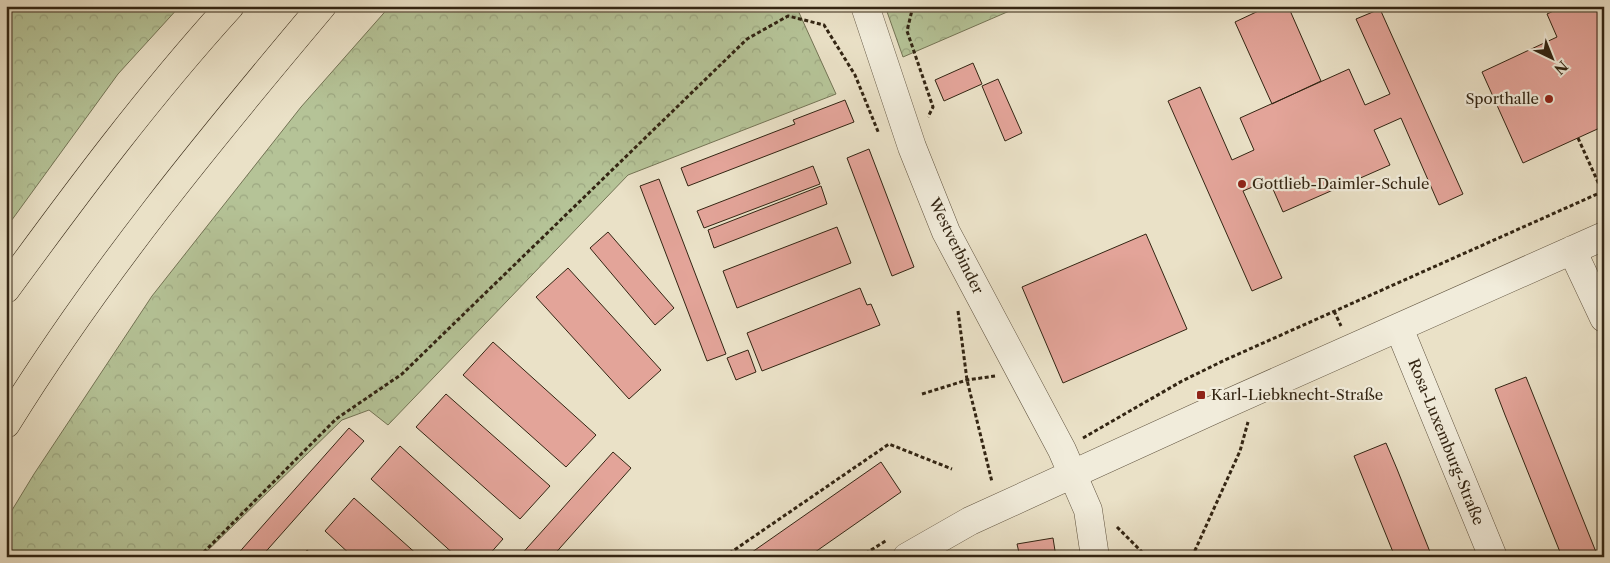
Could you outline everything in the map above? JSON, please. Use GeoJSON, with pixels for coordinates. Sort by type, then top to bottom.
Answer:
{"type":"FeatureCollection","features":[{"type":"Feature","properties":{"kind":"highway"},"geometry":{"type":"LineString","coordinates":[[6,289],[121,137],[163,84],[230,6]]}},
{"type":"Feature","properties":{"kind":"highway"},"geometry":{"type":"LineString","coordinates":[[6,424],[97,288],[233,112],[322,6]]}},
{"type":"Feature","properties":{"kind":"street","name":"Westverbinder"},"geometry":{"type":"LineString","coordinates":[[865,6],[912,148],[946,232],[1062,450],[1088,510],[1095,557]]}},
{"type":"Feature","properties":{"kind":"street"},"geometry":{"type":"LineString","coordinates":[[907,557],[970,521],[1072,474],[1604,236]]}},
{"type":"Feature","properties":{"kind":"street"},"geometry":{"type":"LineString","coordinates":[[1572,250],[1604,318]]}},
{"type":"Feature","properties":{"kind":"street","name":"Rosa-Luxemburg-Straße"},"geometry":{"type":"LineString","coordinates":[[1399,328],[1493,557]]}},
{"type":"Feature","properties":{"kind":"path"},"geometry":{"type":"LineString","coordinates":[[912,148],[933,107],[907,31],[913,6]]}},
{"type":"Feature","properties":{"kind":"path"},"geometry":{"type":"LineString","coordinates":[[199,557],[336,419],[402,374],[747,39],[788,16],[824,25],[855,75],[882,141]]}},
{"type":"Feature","properties":{"kind":"path"},"geometry":{"type":"LineString","coordinates":[[1062,450],[1182,381],[1216,364],[1603,191],[1578,138]]}},
{"type":"Feature","properties":{"kind":"path"},"geometry":{"type":"LineString","coordinates":[[957,306],[967,380],[992,482]]}},
{"type":"Feature","properties":{"kind":"path"},"geometry":{"type":"LineString","coordinates":[[922,394],[967,380],[996,376]]}},
{"type":"Feature","properties":{"kind":"path"},"geometry":{"type":"LineString","coordinates":[[1192,557],[1240,451],[1249,420]]}},
{"type":"Feature","properties":{"kind":"path"},"geometry":{"type":"LineString","coordinates":[[724,557],[889,444],[952,469]]}},
{"type":"Feature","properties":{"kind":"green space"},"geometry":{"type":"Polygon","coordinates":[[[6,6],[180,6],[118,74],[6,228],[6,6]]]}},
{"type":"Feature","properties":{"kind":"green space"},"geometry":{"type":"Polygon","coordinates":[[[390,6],[796,6],[836,94],[628,175],[388,425],[369,410],[342,420],[201,557],[6,557],[6,520],[34,474],[152,296],[301,107],[390,6]]]}},
{"type":"Feature","properties":{"kind":"green space"},"geometry":{"type":"Polygon","coordinates":[[[885,6],[1021,6],[903,57],[885,6]]]}},
{"type":"Feature","properties":{"kind":"building"},"geometry":{"type":"Polygon","coordinates":[[[1269,6],[1288,6],[1321,81],[1272,104],[1235,22],[1269,6]]]}},
{"type":"Feature","properties":{"kind":"building","name":"Sporthalle"},"geometry":{"type":"Polygon","coordinates":[[[1564,6],[1597,6],[1599,10],[1604,8],[1604,126],[1523,163],[1482,72],[1557,37],[1547,14],[1564,6]]]}},
{"type":"Feature","properties":{"kind":"building","name":"Gottlieb-Daimler-Schule"},"geometry":{"type":"Polygon","coordinates":[[[1380,9],[1463,194],[1439,205],[1401,118],[1374,130],[1390,165],[1283,212],[1269,180],[1243,191],[1282,278],[1252,291],[1168,101],[1200,87],[1232,160],[1254,150],[1240,118],[1349,69],[1365,105],[1390,94],[1356,19],[1380,9]]]}},
{"type":"Feature","properties":{"kind":"building"},"geometry":{"type":"Polygon","coordinates":[[[973,63],[982,84],[944,101],[935,80],[973,63]]]}},
{"type":"Feature","properties":{"kind":"building"},"geometry":{"type":"Polygon","coordinates":[[[998,79],[1022,133],[1005,141],[982,86],[998,79]]]}},
{"type":"Feature","properties":{"kind":"building"},"geometry":{"type":"Polygon","coordinates":[[[845,100],[854,122],[688,186],[681,168],[795,124],[793,120],[845,100]]]}},
{"type":"Feature","properties":{"kind":"building"},"geometry":{"type":"Polygon","coordinates":[[[869,149],[914,267],[892,276],[847,158],[869,149]]]}},
{"type":"Feature","properties":{"kind":"building"},"geometry":{"type":"Polygon","coordinates":[[[813,166],[820,184],[704,228],[697,211],[813,166]]]}},
{"type":"Feature","properties":{"kind":"building"},"geometry":{"type":"Polygon","coordinates":[[[659,179],[726,354],[707,361],[640,186],[659,179]]]}},
{"type":"Feature","properties":{"kind":"building"},"geometry":{"type":"Polygon","coordinates":[[[821,186],[827,204],[714,248],[708,230],[821,186]]]}},
{"type":"Feature","properties":{"kind":"building"},"geometry":{"type":"Polygon","coordinates":[[[837,227],[851,263],[737,308],[723,271],[837,227]]]}},
{"type":"Feature","properties":{"kind":"building"},"geometry":{"type":"Polygon","coordinates":[[[608,232],[674,308],[655,325],[590,248],[608,232]]]}},
{"type":"Feature","properties":{"kind":"building"},"geometry":{"type":"Polygon","coordinates":[[[1146,234],[1187,329],[1063,383],[1022,287],[1146,234]]]}},
{"type":"Feature","properties":{"kind":"building"},"geometry":{"type":"Polygon","coordinates":[[[568,268],[661,370],[629,399],[536,297],[568,268]]]}},
{"type":"Feature","properties":{"kind":"building"},"geometry":{"type":"Polygon","coordinates":[[[860,288],[867,305],[871,304],[880,325],[762,371],[747,333],[860,288]]]}},
{"type":"Feature","properties":{"kind":"building"},"geometry":{"type":"Polygon","coordinates":[[[493,342],[596,435],[566,467],[463,375],[493,342]]]}},
{"type":"Feature","properties":{"kind":"building"},"geometry":{"type":"Polygon","coordinates":[[[748,350],[756,372],[736,380],[727,358],[748,350]]]}},
{"type":"Feature","properties":{"kind":"building"},"geometry":{"type":"Polygon","coordinates":[[[1526,377],[1598,557],[1562,557],[1505,415],[1495,389],[1526,377]]]}},
{"type":"Feature","properties":{"kind":"building"},"geometry":{"type":"Polygon","coordinates":[[[446,394],[550,486],[520,519],[416,427],[446,394]]]}},
{"type":"Feature","properties":{"kind":"building"},"geometry":{"type":"Polygon","coordinates":[[[349,428],[364,441],[261,557],[235,557],[349,428]]]}},
{"type":"Feature","properties":{"kind":"building"},"geometry":{"type":"Polygon","coordinates":[[[1386,443],[1432,557],[1395,557],[1354,456],[1386,443]]]}},
{"type":"Feature","properties":{"kind":"building"},"geometry":{"type":"Polygon","coordinates":[[[400,446],[503,539],[487,557],[457,557],[371,479],[400,446]]]}},
{"type":"Feature","properties":{"kind":"building"},"geometry":{"type":"Polygon","coordinates":[[[613,452],[631,468],[552,557],[519,557],[613,452]]]}},
{"type":"Feature","properties":{"kind":"building"},"geometry":{"type":"Polygon","coordinates":[[[881,462],[901,492],[808,557],[745,557],[881,462]]]}},
{"type":"Feature","properties":{"kind":"building"},"geometry":{"type":"Polygon","coordinates":[[[354,498],[420,557],[353,557],[325,531],[354,498]]]}},
{"type":"Feature","properties":{"kind":"building"},"geometry":{"type":"Polygon","coordinates":[[[1053,538],[1056,557],[1020,557],[1017,544],[1053,538]]]}},
{"type":"Feature","properties":{"kind":"building"},"geometry":{"type":"Polygon","coordinates":[[[307,550],[315,557],[302,557],[307,550]]]}},
{"type":"Feature","properties":{"kind":"place","name":"Sporthalle"},"geometry":{"type":"Point","coordinates":[1549,99]}},
{"type":"Feature","properties":{"kind":"place","name":"Gottlieb-Daimler-Schule"},"geometry":{"type":"Point","coordinates":[1242,184]}},
{"type":"Feature","properties":{"kind":"place","name":"Karl-Liebknecht-Straße"},"geometry":{"type":"Point","coordinates":[1201,395]}}]}
